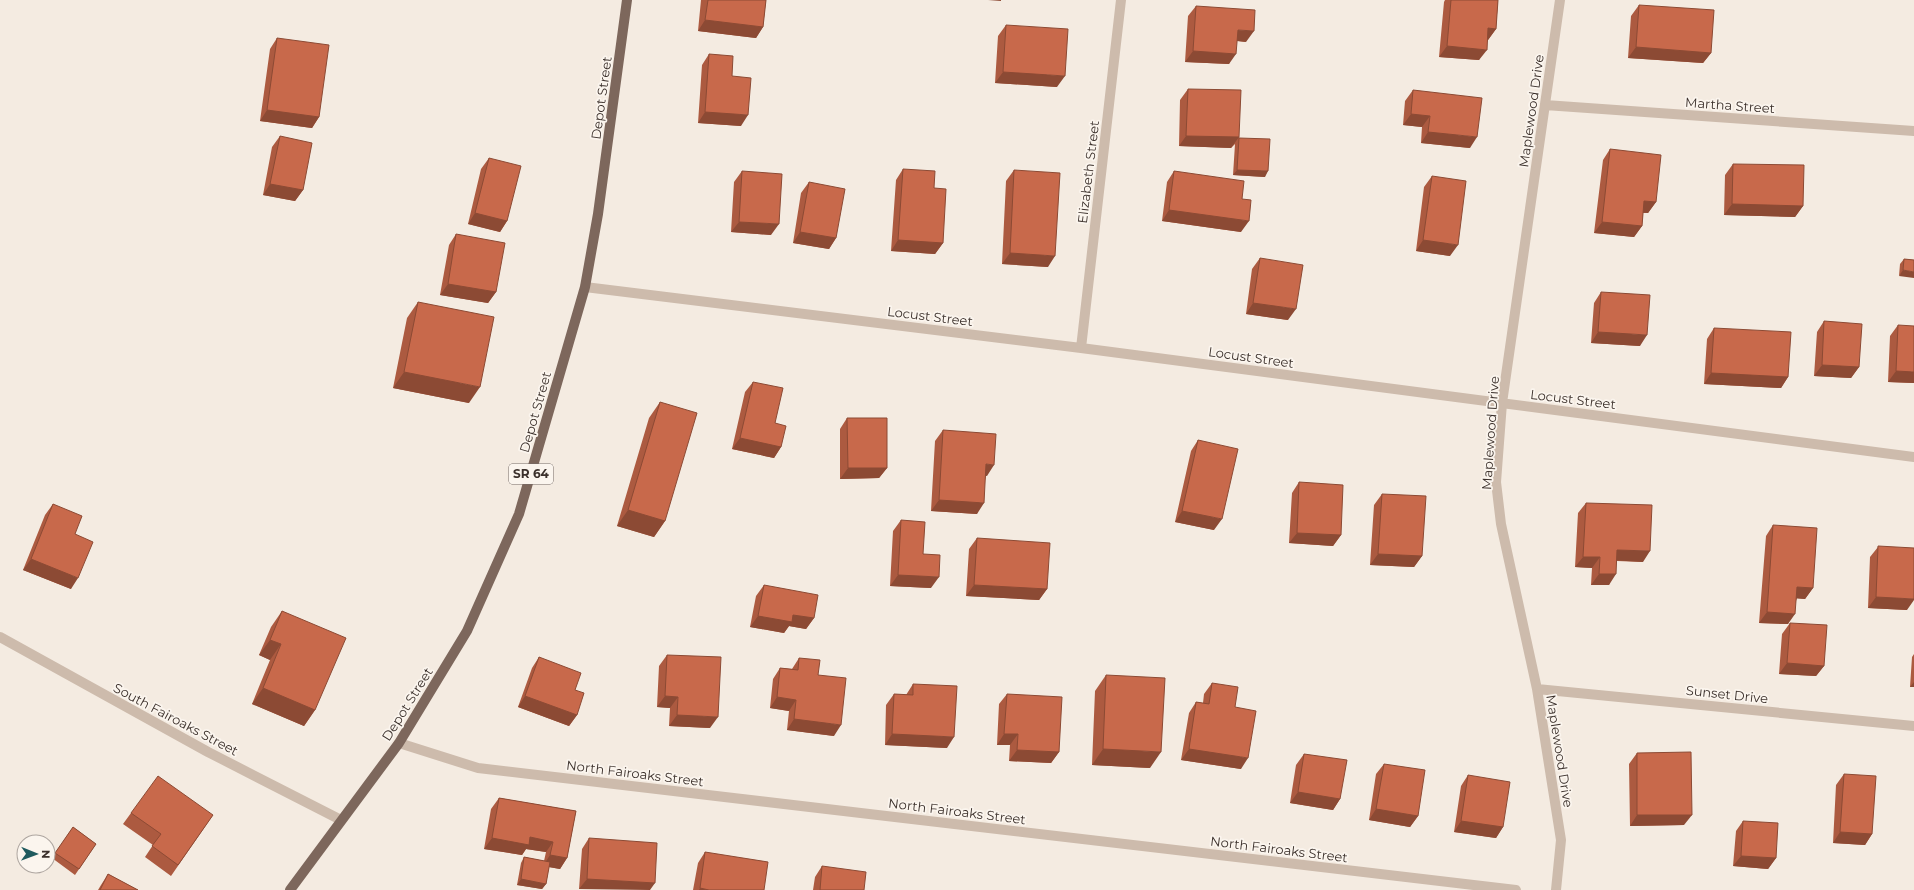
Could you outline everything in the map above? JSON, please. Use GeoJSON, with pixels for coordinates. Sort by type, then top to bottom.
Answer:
{"type":"FeatureCollection","features":[{"type":"Feature","properties":{"kind":"main road","name":"Depot Street"},"geometry":{"type":"LineString","coordinates":[[290,890],[399,743],[467,630],[519,514],[585,287],[598,214],[627,0]]}},
{"type":"Feature","properties":{"kind":"street","name":"Elizabeth Street"},"geometry":{"type":"LineString","coordinates":[[1081,348],[1121,0]]}},
{"type":"Feature","properties":{"kind":"street","name":"Maplewood Drive"},"geometry":{"type":"LineString","coordinates":[[1556,890],[1561,840],[1537,688],[1501,524],[1496,482],[1502,403],[1560,0]]}},
{"type":"Feature","properties":{"kind":"street","name":"Martha Street"},"geometry":{"type":"LineString","coordinates":[[1545,105],[1914,131]]}},
{"type":"Feature","properties":{"kind":"street","name":"Locust Street"},"geometry":{"type":"LineString","coordinates":[[585,287],[1081,348],[1914,457]]}},
{"type":"Feature","properties":{"kind":"street","name":"South Fairoaks Street"},"geometry":{"type":"LineString","coordinates":[[0,638],[208,752],[342,820]]}},
{"type":"Feature","properties":{"kind":"street","name":"Sunset Drive"},"geometry":{"type":"LineString","coordinates":[[1537,688],[1914,726]]}},
{"type":"Feature","properties":{"kind":"street","name":"North Fairoaks Street"},"geometry":{"type":"LineString","coordinates":[[399,743],[478,768],[1516,890]]}},
{"type":"Feature","properties":{"kind":"building"},"geometry":{"type":"Polygon","coordinates":[[[708,0],[766,0],[763,27],[705,20],[708,0]]]}},
{"type":"Feature","properties":{"kind":"building"},"geometry":{"type":"Polygon","coordinates":[[[1451,0],[1498,0],[1496,29],[1488,28],[1487,50],[1447,46],[1451,0]]]}},
{"type":"Feature","properties":{"kind":"building"},"geometry":{"type":"Polygon","coordinates":[[[1639,5],[1714,10],[1711,53],[1636,47],[1639,5]]]}},
{"type":"Feature","properties":{"kind":"building"},"geometry":{"type":"Polygon","coordinates":[[[1196,6],[1255,10],[1254,31],[1238,30],[1236,54],[1193,51],[1196,6]]]}},
{"type":"Feature","properties":{"kind":"building"},"geometry":{"type":"Polygon","coordinates":[[[1006,25],[1068,29],[1065,76],[1003,72],[1006,25]]]}},
{"type":"Feature","properties":{"kind":"building"},"geometry":{"type":"Polygon","coordinates":[[[277,38],[329,45],[319,117],[267,110],[277,38]]]}},
{"type":"Feature","properties":{"kind":"building"},"geometry":{"type":"Polygon","coordinates":[[[709,54],[733,56],[732,76],[751,78],[748,115],[705,112],[709,54]]]}},
{"type":"Feature","properties":{"kind":"building"},"geometry":{"type":"Polygon","coordinates":[[[1188,89],[1241,90],[1239,137],[1186,136],[1188,89]]]}},
{"type":"Feature","properties":{"kind":"building"},"geometry":{"type":"Polygon","coordinates":[[[1413,90],[1482,98],[1477,137],[1428,132],[1430,116],[1411,114],[1413,90]]]}},
{"type":"Feature","properties":{"kind":"building"},"geometry":{"type":"Polygon","coordinates":[[[280,136],[312,143],[303,190],[270,184],[280,136]]]}},
{"type":"Feature","properties":{"kind":"building"},"geometry":{"type":"Polygon","coordinates":[[[1239,138],[1270,139],[1268,171],[1237,170],[1239,138]]]}},
{"type":"Feature","properties":{"kind":"building"},"geometry":{"type":"Polygon","coordinates":[[[1610,149],[1661,155],[1656,202],[1644,201],[1642,226],[1602,222],[1610,149]]]}},
{"type":"Feature","properties":{"kind":"building"},"geometry":{"type":"Polygon","coordinates":[[[489,158],[521,166],[507,221],[475,213],[489,158]]]}},
{"type":"Feature","properties":{"kind":"building"},"geometry":{"type":"Polygon","coordinates":[[[1733,164],[1804,165],[1803,206],[1732,204],[1733,164]]]}},
{"type":"Feature","properties":{"kind":"building"},"geometry":{"type":"Polygon","coordinates":[[[903,169],[935,171],[934,188],[946,189],[943,243],[898,240],[903,169]]]}},
{"type":"Feature","properties":{"kind":"building"},"geometry":{"type":"Polygon","coordinates":[[[1014,170],[1060,173],[1055,256],[1010,253],[1014,170]]]}},
{"type":"Feature","properties":{"kind":"building"},"geometry":{"type":"Polygon","coordinates":[[[742,171],[782,174],[779,224],[739,222],[742,171]]]}},
{"type":"Feature","properties":{"kind":"building"},"geometry":{"type":"Polygon","coordinates":[[[1174,171],[1244,181],[1242,199],[1251,200],[1249,221],[1169,210],[1174,171]]]}},
{"type":"Feature","properties":{"kind":"building"},"geometry":{"type":"Polygon","coordinates":[[[1432,176],[1466,181],[1458,245],[1423,240],[1432,176]]]}},
{"type":"Feature","properties":{"kind":"building"},"geometry":{"type":"Polygon","coordinates":[[[809,182],[845,189],[836,238],[800,232],[809,182]]]}},
{"type":"Feature","properties":{"kind":"building"},"geometry":{"type":"Polygon","coordinates":[[[456,234],[505,243],[496,292],[448,284],[456,234]]]}},
{"type":"Feature","properties":{"kind":"building"},"geometry":{"type":"Polygon","coordinates":[[[1260,258],[1303,265],[1296,309],[1253,303],[1260,258]]]}},
{"type":"Feature","properties":{"kind":"building"},"geometry":{"type":"Polygon","coordinates":[[[1904,259],[1914,260],[1914,272],[1903,270],[1904,259]]]}},
{"type":"Feature","properties":{"kind":"building"},"geometry":{"type":"Polygon","coordinates":[[[1601,292],[1650,295],[1647,335],[1598,332],[1601,292]]]}},
{"type":"Feature","properties":{"kind":"building"},"geometry":{"type":"Polygon","coordinates":[[[418,302],[494,317],[480,387],[404,372],[418,302]]]}},
{"type":"Feature","properties":{"kind":"building"},"geometry":{"type":"Polygon","coordinates":[[[1824,321],[1862,324],[1859,367],[1822,365],[1824,321]]]}},
{"type":"Feature","properties":{"kind":"building"},"geometry":{"type":"Polygon","coordinates":[[[1898,325],[1914,326],[1914,372],[1896,371],[1898,325]]]}},
{"type":"Feature","properties":{"kind":"building"},"geometry":{"type":"Polygon","coordinates":[[[1714,328],[1791,332],[1788,377],[1711,373],[1714,328]]]}},
{"type":"Feature","properties":{"kind":"building"},"geometry":{"type":"Polygon","coordinates":[[[753,382],[783,388],[775,423],[786,426],[781,447],[740,438],[753,382]]]}},
{"type":"Feature","properties":{"kind":"building"},"geometry":{"type":"Polygon","coordinates":[[[660,402],[697,413],[665,521],[628,510],[660,402]]]}},
{"type":"Feature","properties":{"kind":"building"},"geometry":{"type":"Polygon","coordinates":[[[847,418],[887,418],[887,468],[848,468],[847,418]]]}},
{"type":"Feature","properties":{"kind":"building"},"geometry":{"type":"Polygon","coordinates":[[[943,430],[996,434],[994,465],[986,464],[984,503],[939,500],[943,430]]]}},
{"type":"Feature","properties":{"kind":"building"},"geometry":{"type":"Polygon","coordinates":[[[1198,440],[1238,449],[1222,519],[1182,511],[1198,440]]]}},
{"type":"Feature","properties":{"kind":"building"},"geometry":{"type":"Polygon","coordinates":[[[1299,482],[1343,485],[1341,535],[1297,533],[1299,482]]]}},
{"type":"Feature","properties":{"kind":"building"},"geometry":{"type":"Polygon","coordinates":[[[1382,494],[1426,496],[1422,556],[1378,554],[1382,494]]]}},
{"type":"Feature","properties":{"kind":"building"},"geometry":{"type":"Polygon","coordinates":[[[1586,503],[1652,505],[1650,551],[1617,550],[1616,574],[1599,574],[1600,557],[1583,557],[1586,503]]]}},
{"type":"Feature","properties":{"kind":"building"},"geometry":{"type":"Polygon","coordinates":[[[53,504],[82,516],[75,534],[93,542],[78,578],[31,559],[53,504]]]}},
{"type":"Feature","properties":{"kind":"building"},"geometry":{"type":"Polygon","coordinates":[[[901,520],[925,522],[923,554],[940,555],[939,577],[898,575],[901,520]]]}},
{"type":"Feature","properties":{"kind":"building"},"geometry":{"type":"Polygon","coordinates":[[[1773,525],[1817,528],[1813,588],[1797,587],[1795,614],[1767,612],[1773,525]]]}},
{"type":"Feature","properties":{"kind":"building"},"geometry":{"type":"Polygon","coordinates":[[[977,538],[1050,543],[1047,589],[974,585],[977,538]]]}},
{"type":"Feature","properties":{"kind":"building"},"geometry":{"type":"Polygon","coordinates":[[[1878,546],[1914,548],[1914,599],[1876,597],[1878,546]]]}},
{"type":"Feature","properties":{"kind":"building"},"geometry":{"type":"Polygon","coordinates":[[[764,585],[818,595],[814,618],[793,615],[792,622],[758,616],[764,585]]]}},
{"type":"Feature","properties":{"kind":"building"},"geometry":{"type":"Polygon","coordinates":[[[282,611],[346,638],[315,710],[263,688],[281,644],[270,640],[282,611]]]}},
{"type":"Feature","properties":{"kind":"building"},"geometry":{"type":"Polygon","coordinates":[[[1790,623],[1827,625],[1824,666],[1787,663],[1790,623]]]}},
{"type":"Feature","properties":{"kind":"building"},"geometry":{"type":"Polygon","coordinates":[[[667,655],[721,657],[718,717],[677,715],[678,697],[665,696],[667,655]]]}},
{"type":"Feature","properties":{"kind":"building"},"geometry":{"type":"Polygon","coordinates":[[[539,657],[581,673],[575,690],[584,693],[577,715],[525,696],[539,657]]]}},
{"type":"Feature","properties":{"kind":"building"},"geometry":{"type":"Polygon","coordinates":[[[799,658],[820,660],[818,675],[846,678],[841,725],[794,719],[796,700],[777,697],[780,668],[798,670],[799,658]]]}},
{"type":"Feature","properties":{"kind":"building"},"geometry":{"type":"Polygon","coordinates":[[[1106,675],[1165,678],[1161,752],[1103,749],[1106,675]]]}},
{"type":"Feature","properties":{"kind":"building"},"geometry":{"type":"Polygon","coordinates":[[[1212,683],[1238,687],[1235,707],[1256,711],[1248,758],[1189,749],[1196,702],[1209,704],[1212,683]]]}},
{"type":"Feature","properties":{"kind":"building"},"geometry":{"type":"Polygon","coordinates":[[[913,684],[957,686],[954,737],[892,734],[894,694],[913,695],[913,684]]]}},
{"type":"Feature","properties":{"kind":"building"},"geometry":{"type":"Polygon","coordinates":[[[1007,694],[1062,697],[1059,752],[1017,750],[1018,734],[1004,734],[1007,694]]]}},
{"type":"Feature","properties":{"kind":"building"},"geometry":{"type":"Polygon","coordinates":[[[1691,752],[1692,815],[1637,815],[1637,753],[1691,752]]]}},
{"type":"Feature","properties":{"kind":"building"},"geometry":{"type":"Polygon","coordinates":[[[1304,754],[1347,760],[1340,799],[1298,792],[1304,754]]]}},
{"type":"Feature","properties":{"kind":"building"},"geometry":{"type":"Polygon","coordinates":[[[1384,764],[1425,770],[1418,816],[1376,809],[1384,764]]]}},
{"type":"Feature","properties":{"kind":"building"},"geometry":{"type":"Polygon","coordinates":[[[1844,774],[1876,776],[1872,834],[1840,832],[1844,774]]]}},
{"type":"Feature","properties":{"kind":"building"},"geometry":{"type":"Polygon","coordinates":[[[1468,775],[1510,782],[1503,827],[1461,821],[1468,775]]]}},
{"type":"Feature","properties":{"kind":"building"},"geometry":{"type":"Polygon","coordinates":[[[158,776],[213,815],[178,865],[152,846],[161,834],[131,813],[158,776]]]}},
{"type":"Feature","properties":{"kind":"building"},"geometry":{"type":"Polygon","coordinates":[[[499,798],[576,811],[567,858],[550,855],[553,842],[530,837],[529,845],[492,838],[499,798]]]}},
{"type":"Feature","properties":{"kind":"building"},"geometry":{"type":"Polygon","coordinates":[[[1743,821],[1778,823],[1776,858],[1741,856],[1743,821]]]}},
{"type":"Feature","properties":{"kind":"building"},"geometry":{"type":"Polygon","coordinates":[[[73,827],[96,844],[79,869],[56,854],[73,827]]]}},
{"type":"Feature","properties":{"kind":"building"},"geometry":{"type":"Polygon","coordinates":[[[589,838],[657,843],[655,883],[587,879],[589,838]]]}},
{"type":"Feature","properties":{"kind":"building"},"geometry":{"type":"Polygon","coordinates":[[[705,852],[768,862],[764,890],[709,890],[700,888],[705,852]]]}},
{"type":"Feature","properties":{"kind":"building"},"geometry":{"type":"Polygon","coordinates":[[[524,857],[550,862],[546,884],[521,879],[524,857]]]}},
{"type":"Feature","properties":{"kind":"building"},"geometry":{"type":"Polygon","coordinates":[[[822,866],[866,872],[864,890],[820,890],[822,866]]]}},
{"type":"Feature","properties":{"kind":"building"},"geometry":{"type":"Polygon","coordinates":[[[108,874],[138,890],[100,890],[108,874]]]}}]}
